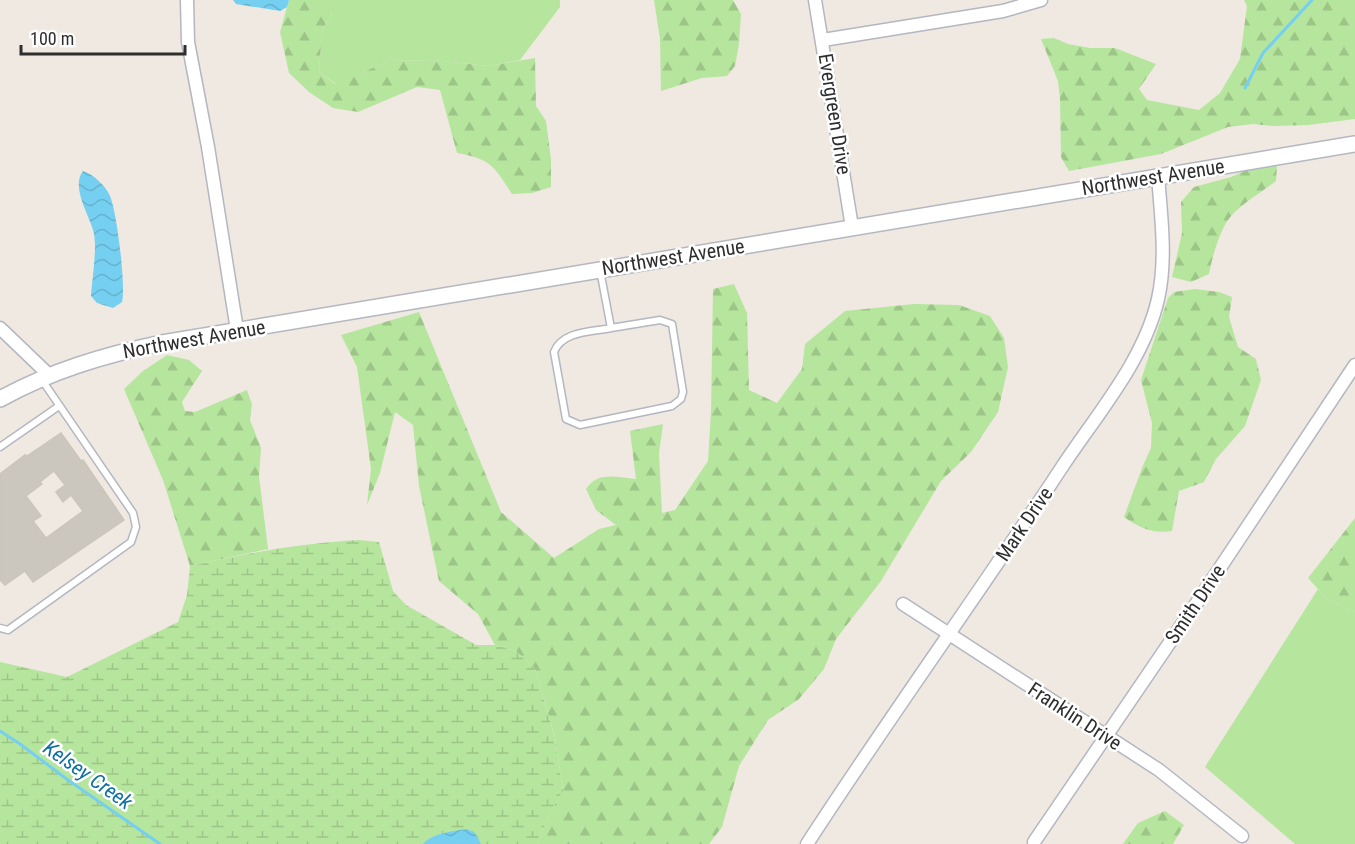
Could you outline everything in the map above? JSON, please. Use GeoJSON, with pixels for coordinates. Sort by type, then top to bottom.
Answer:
{"type":"FeatureCollection","features":[{"type":"Feature","properties":{"kind":"street"},"geometry":{"type":"LineString","coordinates":[[187,0],[188,42],[208,147],[237,330]]}},
{"type":"Feature","properties":{"kind":"street","name":"Evergreen Drive"},"geometry":{"type":"LineString","coordinates":[[815,0],[852,227]]}},
{"type":"Feature","properties":{"kind":"street"},"geometry":{"type":"LineString","coordinates":[[823,40],[1003,11],[1041,0]]}},
{"type":"Feature","properties":{"kind":"street","name":"Northwest Avenue"},"geometry":{"type":"LineString","coordinates":[[0,399],[45,377],[99,357],[127,350],[1355,144]]}},
{"type":"Feature","properties":{"kind":"street","name":"Mark Drive"},"geometry":{"type":"LineString","coordinates":[[807,844],[1090,426],[1140,348],[1158,300],[1161,281],[1163,246],[1158,176]]}},
{"type":"Feature","properties":{"kind":"street"},"geometry":{"type":"LineString","coordinates":[[0,328],[45,377]]}},
{"type":"Feature","properties":{"kind":"street","name":"Smith Drive"},"geometry":{"type":"LineString","coordinates":[[1034,842],[1355,365]]}},
{"type":"Feature","properties":{"kind":"street","name":"Franklin Drive"},"geometry":{"type":"LineString","coordinates":[[903,604],[1159,770],[1242,836]]}},
{"type":"Feature","properties":{"kind":"lane"},"geometry":{"type":"LineString","coordinates":[[600,270],[611,328]]}},
{"type":"Feature","properties":{"kind":"lane"},"geometry":{"type":"LineString","coordinates":[[660,320],[672,324],[683,392],[681,399],[672,406],[580,425],[572,423],[566,419],[554,352],[557,344],[564,338],[611,328],[660,320]]}},
{"type":"Feature","properties":{"kind":"lane"},"geometry":{"type":"LineString","coordinates":[[0,628],[8,630],[130,542],[136,527],[133,513],[59,406],[45,377]]}},
{"type":"Feature","properties":{"kind":"lane"},"geometry":{"type":"LineString","coordinates":[[0,447],[59,406]]}},
{"type":"Feature","properties":{"kind":"green space"},"geometry":{"type":"Polygon","coordinates":[[[289,0],[338,0],[322,32],[319,72],[335,84],[389,61],[433,60],[488,66],[535,58],[536,106],[546,121],[551,159],[551,187],[532,193],[512,194],[496,170],[485,161],[457,153],[440,90],[417,87],[358,112],[333,108],[309,92],[289,73],[280,32],[289,0]]]}},
{"type":"Feature","properties":{"kind":"green space"},"geometry":{"type":"Polygon","coordinates":[[[338,0],[560,0],[560,7],[520,60],[488,66],[433,60],[389,61],[336,84],[319,72],[322,32],[338,0]]]}},
{"type":"Feature","properties":{"kind":"green space"},"geometry":{"type":"Polygon","coordinates":[[[654,0],[733,0],[741,14],[739,44],[735,66],[727,76],[702,78],[661,91],[660,39],[654,0]]]}},
{"type":"Feature","properties":{"kind":"green space"},"geometry":{"type":"Polygon","coordinates":[[[1244,0],[1355,0],[1355,119],[1308,125],[1253,124],[1228,127],[1161,154],[1069,171],[1061,157],[1058,81],[1041,39],[1054,38],[1068,44],[1090,48],[1115,48],[1156,64],[1139,89],[1147,100],[1199,110],[1220,93],[1240,59],[1247,6],[1244,0]]]}},
{"type":"Feature","properties":{"kind":"green space"},"geometry":{"type":"Polygon","coordinates":[[[1277,164],[1276,181],[1228,220],[1216,246],[1209,274],[1191,282],[1172,277],[1182,233],[1181,202],[1194,187],[1231,177],[1254,167],[1277,164]]]}},
{"type":"Feature","properties":{"kind":"green space"},"geometry":{"type":"Polygon","coordinates":[[[734,284],[747,313],[749,390],[777,403],[802,369],[805,344],[845,311],[914,304],[959,305],[990,316],[1004,338],[1008,367],[998,412],[971,452],[941,481],[881,581],[836,639],[824,669],[799,699],[768,720],[739,766],[722,827],[709,844],[537,844],[551,811],[563,791],[555,737],[535,669],[516,651],[495,645],[478,614],[439,581],[419,486],[413,425],[395,412],[380,473],[367,505],[371,469],[357,367],[341,335],[419,312],[501,512],[554,558],[599,529],[616,525],[596,510],[586,489],[602,477],[636,479],[630,431],[663,424],[659,453],[662,513],[675,510],[708,461],[713,289],[734,284]]]}},
{"type":"Feature","properties":{"kind":"green space"},"geometry":{"type":"Polygon","coordinates":[[[1195,289],[1219,292],[1232,297],[1229,317],[1238,347],[1256,359],[1261,380],[1245,426],[1216,459],[1204,482],[1179,491],[1172,531],[1153,531],[1124,517],[1151,448],[1152,423],[1141,380],[1168,298],[1174,292],[1195,289]]]}},
{"type":"Feature","properties":{"kind":"green space"},"geometry":{"type":"Polygon","coordinates":[[[167,355],[189,360],[202,371],[182,402],[185,411],[195,412],[247,390],[252,404],[250,420],[261,448],[259,476],[268,549],[190,566],[163,480],[124,389],[143,371],[167,355]]]}},
{"type":"Feature","properties":{"kind":"green space"},"geometry":{"type":"Polygon","coordinates":[[[1355,518],[1355,612],[1327,599],[1308,578],[1355,518]]]}},
{"type":"Feature","properties":{"kind":"green space"},"geometry":{"type":"Polygon","coordinates":[[[359,540],[379,542],[393,591],[406,605],[476,645],[495,645],[516,651],[535,669],[555,738],[563,791],[551,811],[537,844],[0,844],[0,662],[67,677],[178,622],[187,595],[190,566],[274,549],[359,540]]]}},
{"type":"Feature","properties":{"kind":"green space"},"geometry":{"type":"Polygon","coordinates":[[[1318,589],[1327,599],[1355,612],[1355,844],[1295,844],[1205,767],[1318,589]]]}},
{"type":"Feature","properties":{"kind":"green space"},"geometry":{"type":"Polygon","coordinates":[[[1165,811],[1184,825],[1173,844],[1123,844],[1138,823],[1165,811]]]}},
{"type":"Feature","properties":{"kind":"water"},"geometry":{"type":"Polygon","coordinates":[[[233,0],[289,0],[287,7],[280,11],[236,4],[233,0]]]}},
{"type":"Feature","properties":{"kind":"water"},"geometry":{"type":"Polygon","coordinates":[[[83,171],[102,184],[113,205],[120,249],[123,294],[122,302],[113,308],[97,303],[91,296],[95,241],[80,194],[80,178],[83,171]]]}},
{"type":"Feature","properties":{"kind":"water"},"geometry":{"type":"Polygon","coordinates":[[[467,829],[475,833],[481,844],[423,844],[438,835],[467,829]]]}},
{"type":"Feature","properties":{"kind":"building"},"geometry":{"type":"Polygon","coordinates":[[[61,433],[81,461],[83,460],[124,520],[33,582],[25,571],[5,585],[0,580],[0,474],[25,455],[27,456],[61,433]],[[54,471],[26,496],[41,516],[33,521],[46,538],[83,511],[71,495],[63,502],[56,492],[65,485],[54,471]]]}},
{"type":"Feature","properties":{"kind":"waterway"},"geometry":{"type":"LineString","coordinates":[[1245,88],[1263,53],[1312,0]]}},
{"type":"Feature","properties":{"kind":"waterway","name":"Kelsey Creek"},"geometry":{"type":"LineString","coordinates":[[0,731],[160,844]]}}]}
